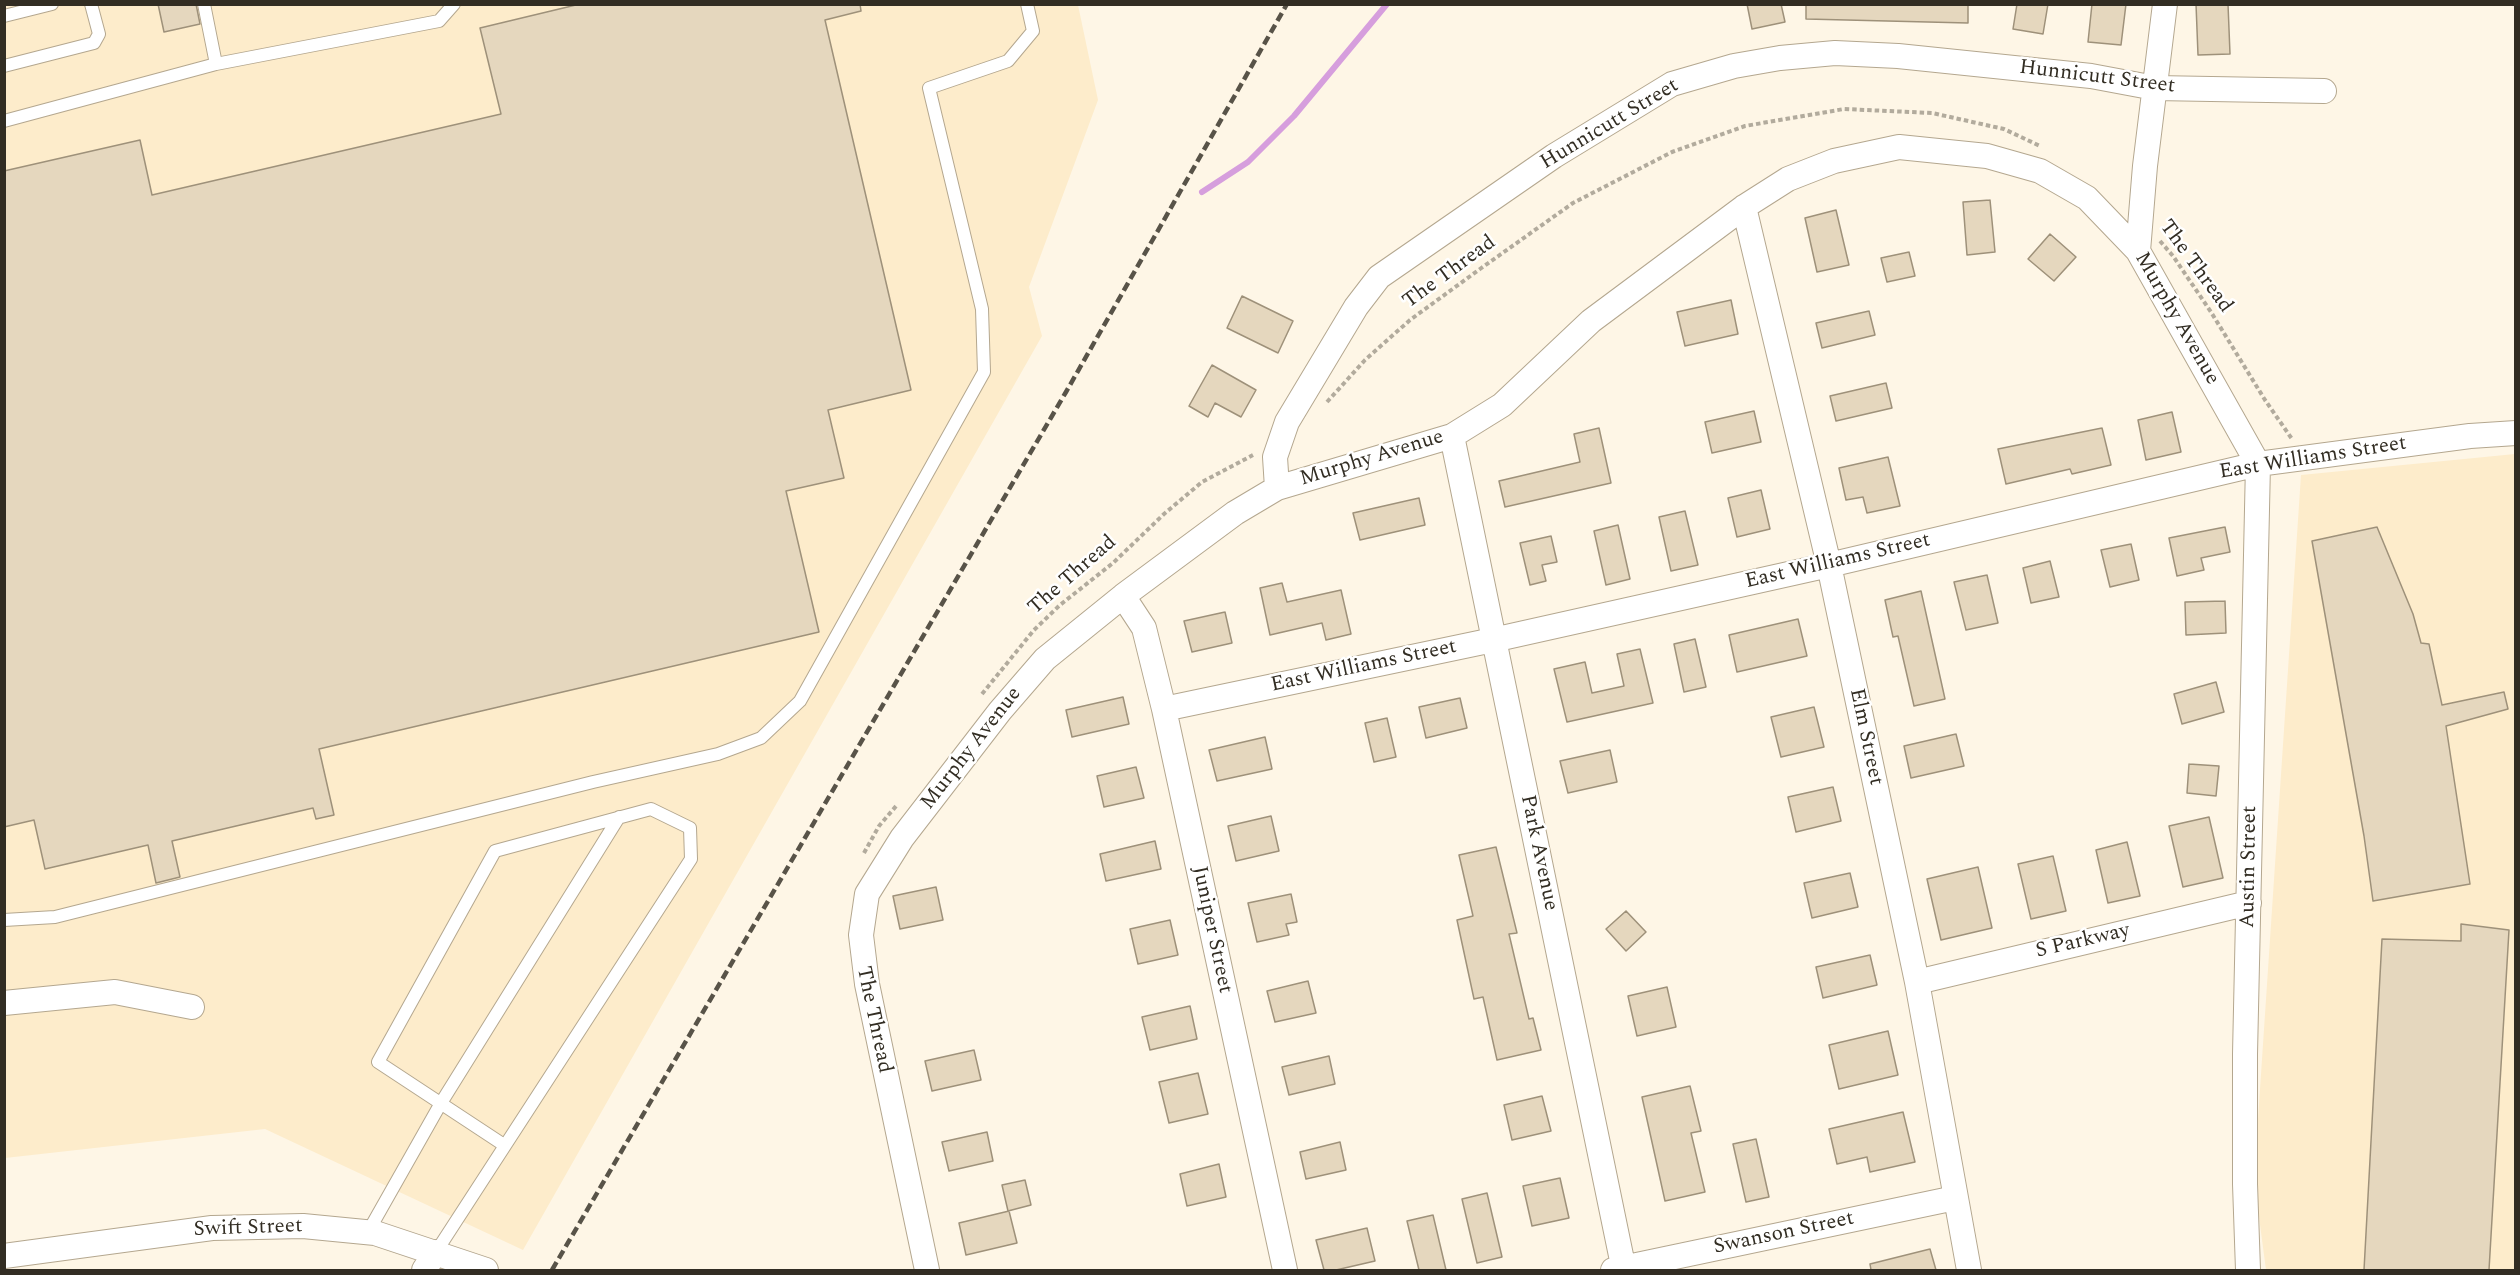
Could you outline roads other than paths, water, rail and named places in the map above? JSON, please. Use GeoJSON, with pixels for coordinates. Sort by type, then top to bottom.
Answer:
{"type":"FeatureCollection","features":[{"type":"Feature","properties":{"kind":"street"},"geometry":{"type":"LineString","coordinates":[[2139,251],[2165,4]]}},
{"type":"Feature","properties":{"kind":"street","name":"Hunnicutt Street"},"geometry":{"type":"LineString","coordinates":[[1277,488],[1275,458],[1287,422],[1356,308],[1379,277],[1554,156],[1672,84],[1734,66],[1780,58],[1835,53],[1898,56],[2091,76],[2155,88],[2324,91]]}},
{"type":"Feature","properties":{"kind":"street","name":"Murphy Avenue"},"geometry":{"type":"LineString","coordinates":[[927,1270],[867,984],[861,935],[867,894],[902,838],[1045,659],[1123,596],[1235,513],[1277,488],[1452,436],[1502,405],[1591,321],[1744,207],[1788,179],[1834,161],[1899,147],[1987,156],[2040,171],[2087,198],[2139,251],[2258,464]]}},
{"type":"Feature","properties":{"kind":"street","name":"Elm Street"},"geometry":{"type":"LineString","coordinates":[[1744,207],[1829,565],[1917,982],[1969,1270]]}},
{"type":"Feature","properties":{"kind":"street","name":"East Williams Street"},"geometry":{"type":"LineString","coordinates":[[1164,709],[1493,640],[1829,565],[2258,464],[2470,436],[2516,433]]}},
{"type":"Feature","properties":{"kind":"street","name":"Park Avenue"},"geometry":{"type":"LineString","coordinates":[[1452,436],[1620,1270]]}},
{"type":"Feature","properties":{"kind":"street","name":"Austin Street"},"geometry":{"type":"LineString","coordinates":[[2248,1270],[2244,1185],[2258,464]]}},
{"type":"Feature","properties":{"kind":"street","name":"Juniper Street"},"geometry":{"type":"LineString","coordinates":[[1123,596],[1144,628],[1164,709],[1284,1270]]}},
{"type":"Feature","properties":{"kind":"street","name":"S Parkway"},"geometry":{"type":"LineString","coordinates":[[1917,982],[2249,903]]}},
{"type":"Feature","properties":{"kind":"street"},"geometry":{"type":"LineString","coordinates":[[4,1003],[115,992],[192,1007]]}},
{"type":"Feature","properties":{"kind":"street","name":"Swanson Street"},"geometry":{"type":"LineString","coordinates":[[1620,1270],[1955,1198]]}},
{"type":"Feature","properties":{"kind":"street","name":"Swift Street"},"geometry":{"type":"LineString","coordinates":[[4,1256],[212,1228],[303,1226],[368,1232],[430,1261],[486,1270]]}},
{"type":"Feature","properties":{"kind":"lane"},"geometry":{"type":"LineString","coordinates":[[4,16],[52,4]]}},
{"type":"Feature","properties":{"kind":"lane"},"geometry":{"type":"LineString","coordinates":[[4,66],[94,43],[99,34],[91,4]]}},
{"type":"Feature","properties":{"kind":"lane"},"geometry":{"type":"LineString","coordinates":[[204,4],[216,64]]}},
{"type":"Feature","properties":{"kind":"lane"},"geometry":{"type":"LineString","coordinates":[[4,121],[216,64],[439,21],[454,4]]}},
{"type":"Feature","properties":{"kind":"lane"},"geometry":{"type":"LineString","coordinates":[[4,920],[55,917],[593,782],[718,754],[761,738],[800,701],[984,372],[982,309],[929,88],[1008,61],[1033,31],[1027,4]]}},
{"type":"Feature","properties":{"kind":"lane"},"geometry":{"type":"LineString","coordinates":[[430,1261],[691,859],[690,828],[651,809],[495,851],[378,1062],[504,1145]]}},
{"type":"Feature","properties":{"kind":"lane"},"geometry":{"type":"LineString","coordinates":[[368,1232],[441,1103],[619,818]]}},
{"type":"Feature","properties":{"kind":"waterway"},"geometry":{"type":"LineString","coordinates":[[1202,192],[1248,162],[1294,116],[1387,4]]}},
{"type":"Feature","properties":{"kind":"railway"},"geometry":{"type":"LineString","coordinates":[[552,1270],[1066,392],[1287,4]]}}]}
